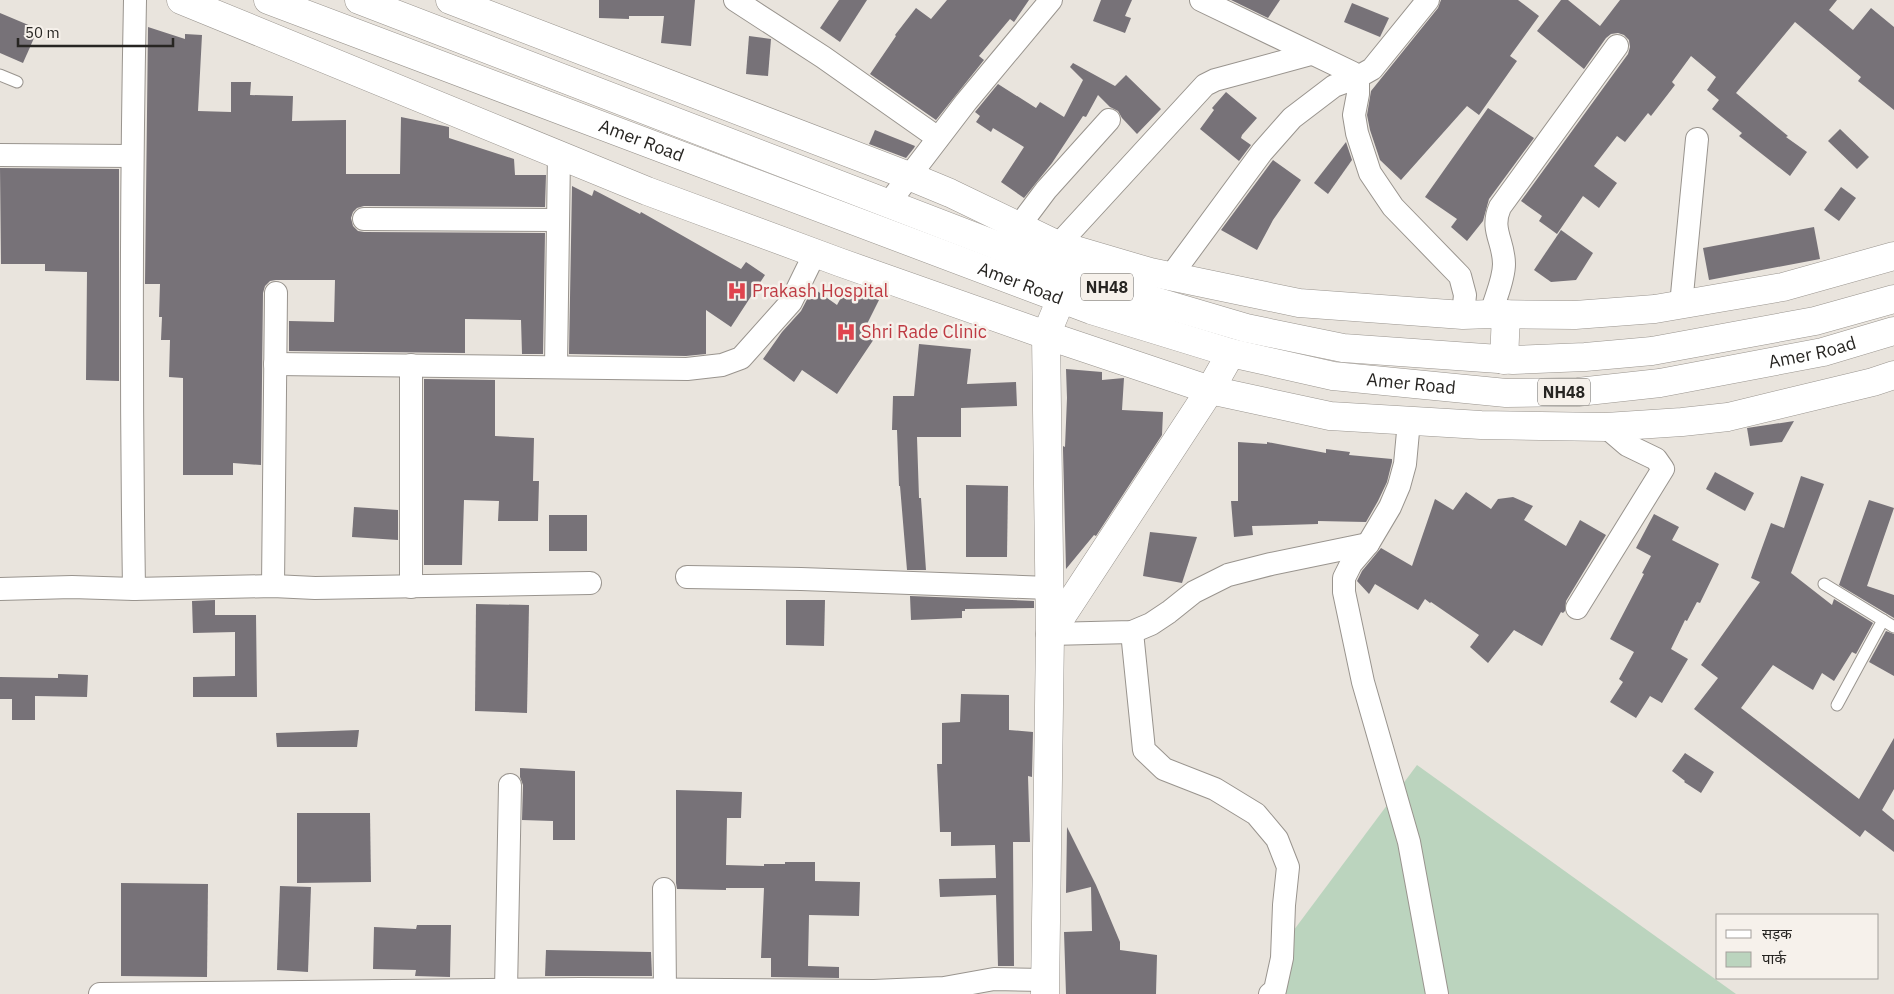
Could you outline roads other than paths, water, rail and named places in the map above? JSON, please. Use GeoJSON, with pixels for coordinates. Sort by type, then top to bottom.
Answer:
{"type":"FeatureCollection","features":[{"type":"Feature","properties":{"kind":"main road"},"geometry":{"type":"LineString","coordinates":[[181,0],[647,191],[1046,335],[1210,390],[1330,416],[1481,425],[1606,427],[1728,417],[1873,382],[1894,375]]}},
{"type":"Feature","properties":{"kind":"main road","name":"Amer Road"},"geometry":{"type":"LineString","coordinates":[[268,0],[1091,310],[1231,353],[1333,376],[1506,393],[1578,392],[1660,383],[1699,376],[1823,352],[1894,331]]}},
{"type":"Feature","properties":{"kind":"main road","name":"Amer Road"},"geometry":{"type":"LineString","coordinates":[[359,0],[1100,285],[1246,328],[1343,348],[1504,360],[1585,357],[1652,351],[1815,321],[1894,299]]}},
{"type":"Feature","properties":{"kind":"main road"},"geometry":{"type":"LineString","coordinates":[[450,0],[909,176],[950,193],[1058,245],[1170,277],[1299,303],[1463,315],[1575,316],[1656,309],[1783,287],[1894,256]]}},
{"type":"Feature","properties":{"kind":"main road"},"geometry":{"type":"LineString","coordinates":[[1044,987],[1050,634],[1046,335],[1061,299]]}},
{"type":"Feature","properties":{"kind":"main road"},"geometry":{"type":"LineString","coordinates":[[1498,314],[1504,360]]}},
{"type":"Feature","properties":{"kind":"main road"},"geometry":{"type":"LineString","coordinates":[[1050,634],[1210,390],[1231,353]]}},
{"type":"Feature","properties":{"kind":"street"},"geometry":{"type":"LineString","coordinates":[[134,589],[131,401],[135,0]]}},
{"type":"Feature","properties":{"kind":"street"},"geometry":{"type":"LineString","coordinates":[[735,0],[823,57],[938,138]]}},
{"type":"Feature","properties":{"kind":"street"},"geometry":{"type":"LineString","coordinates":[[888,204],[938,138],[1051,0]]}},
{"type":"Feature","properties":{"kind":"street"},"geometry":{"type":"LineString","coordinates":[[1201,0],[1310,54],[1349,69],[1356,78],[1358,94],[1354,115],[1357,133],[1370,173],[1393,208],[1460,276],[1465,294],[1463,315]]}},
{"type":"Feature","properties":{"kind":"street"},"geometry":{"type":"LineString","coordinates":[[1170,277],[1262,152],[1292,118],[1334,86],[1356,78],[1372,69],[1428,0]]}},
{"type":"Feature","properties":{"kind":"street"},"geometry":{"type":"LineString","coordinates":[[1498,314],[1504,265],[1502,247],[1496,227],[1496,217],[1500,207],[1617,46]]}},
{"type":"Feature","properties":{"kind":"street"},"geometry":{"type":"LineString","coordinates":[[1058,245],[1205,85],[1215,80],[1310,54]]}},
{"type":"Feature","properties":{"kind":"street"},"geometry":{"type":"LineString","coordinates":[[1019,226],[1046,190],[1109,120]]}},
{"type":"Feature","properties":{"kind":"street"},"geometry":{"type":"LineString","coordinates":[[1682,304],[1697,139]]}},
{"type":"Feature","properties":{"kind":"street"},"geometry":{"type":"LineString","coordinates":[[556,367],[559,154]]}},
{"type":"Feature","properties":{"kind":"street"},"geometry":{"type":"LineString","coordinates":[[0,155],[132,156]]}},
{"type":"Feature","properties":{"kind":"street"},"geometry":{"type":"LineString","coordinates":[[364,220],[558,220]]}},
{"type":"Feature","properties":{"kind":"street"},"geometry":{"type":"LineString","coordinates":[[275,364],[687,369],[722,365],[740,358],[791,302],[815,253]]}},
{"type":"Feature","properties":{"kind":"street"},"geometry":{"type":"LineString","coordinates":[[272,586],[276,293]]}},
{"type":"Feature","properties":{"kind":"street"},"geometry":{"type":"LineString","coordinates":[[411,365],[411,587]]}},
{"type":"Feature","properties":{"kind":"street"},"geometry":{"type":"LineString","coordinates":[[1409,421],[1405,464],[1399,486],[1390,507],[1368,544],[1351,564],[1344,578],[1344,592],[1363,682],[1409,842],[1437,994]]}},
{"type":"Feature","properties":{"kind":"street"},"geometry":{"type":"LineString","coordinates":[[1577,608],[1663,469],[1656,459],[1627,445],[1606,427]]}},
{"type":"Feature","properties":{"kind":"street"},"geometry":{"type":"LineString","coordinates":[[1050,634],[1132,632],[1151,624],[1194,592],[1228,574],[1368,544]]}},
{"type":"Feature","properties":{"kind":"street"},"geometry":{"type":"LineString","coordinates":[[687,577],[1050,588]]}},
{"type":"Feature","properties":{"kind":"street"},"geometry":{"type":"LineString","coordinates":[[0,589],[272,586],[315,588],[590,583]]}},
{"type":"Feature","properties":{"kind":"street"},"geometry":{"type":"LineString","coordinates":[[1132,632],[1144,750],[1164,769],[1215,789],[1256,814],[1277,839],[1288,867],[1282,958],[1275,990],[1270,994]]}},
{"type":"Feature","properties":{"kind":"street"},"geometry":{"type":"LineString","coordinates":[[506,990],[510,785]]}},
{"type":"Feature","properties":{"kind":"street"},"geometry":{"type":"LineString","coordinates":[[664,889],[665,990]]}},
{"type":"Feature","properties":{"kind":"street"},"geometry":{"type":"LineString","coordinates":[[100,994],[506,990],[874,993],[944,988],[994,979],[1044,987]]}},
{"type":"Feature","properties":{"kind":"lane"},"geometry":{"type":"LineString","coordinates":[[0,75],[17,82]]}},
{"type":"Feature","properties":{"kind":"lane"},"geometry":{"type":"LineString","coordinates":[[1824,584],[1894,627]]}},
{"type":"Feature","properties":{"kind":"lane"},"geometry":{"type":"LineString","coordinates":[[1837,705],[1882,620]]}},
{"type":"Feature","properties":{"kind":"place","name":"Prakash Hospital"},"geometry":{"type":"Point","coordinates":[737,291]}},
{"type":"Feature","properties":{"kind":"place","name":"Shri Rade Clinic"},"geometry":{"type":"Point","coordinates":[846,332]}}]}
